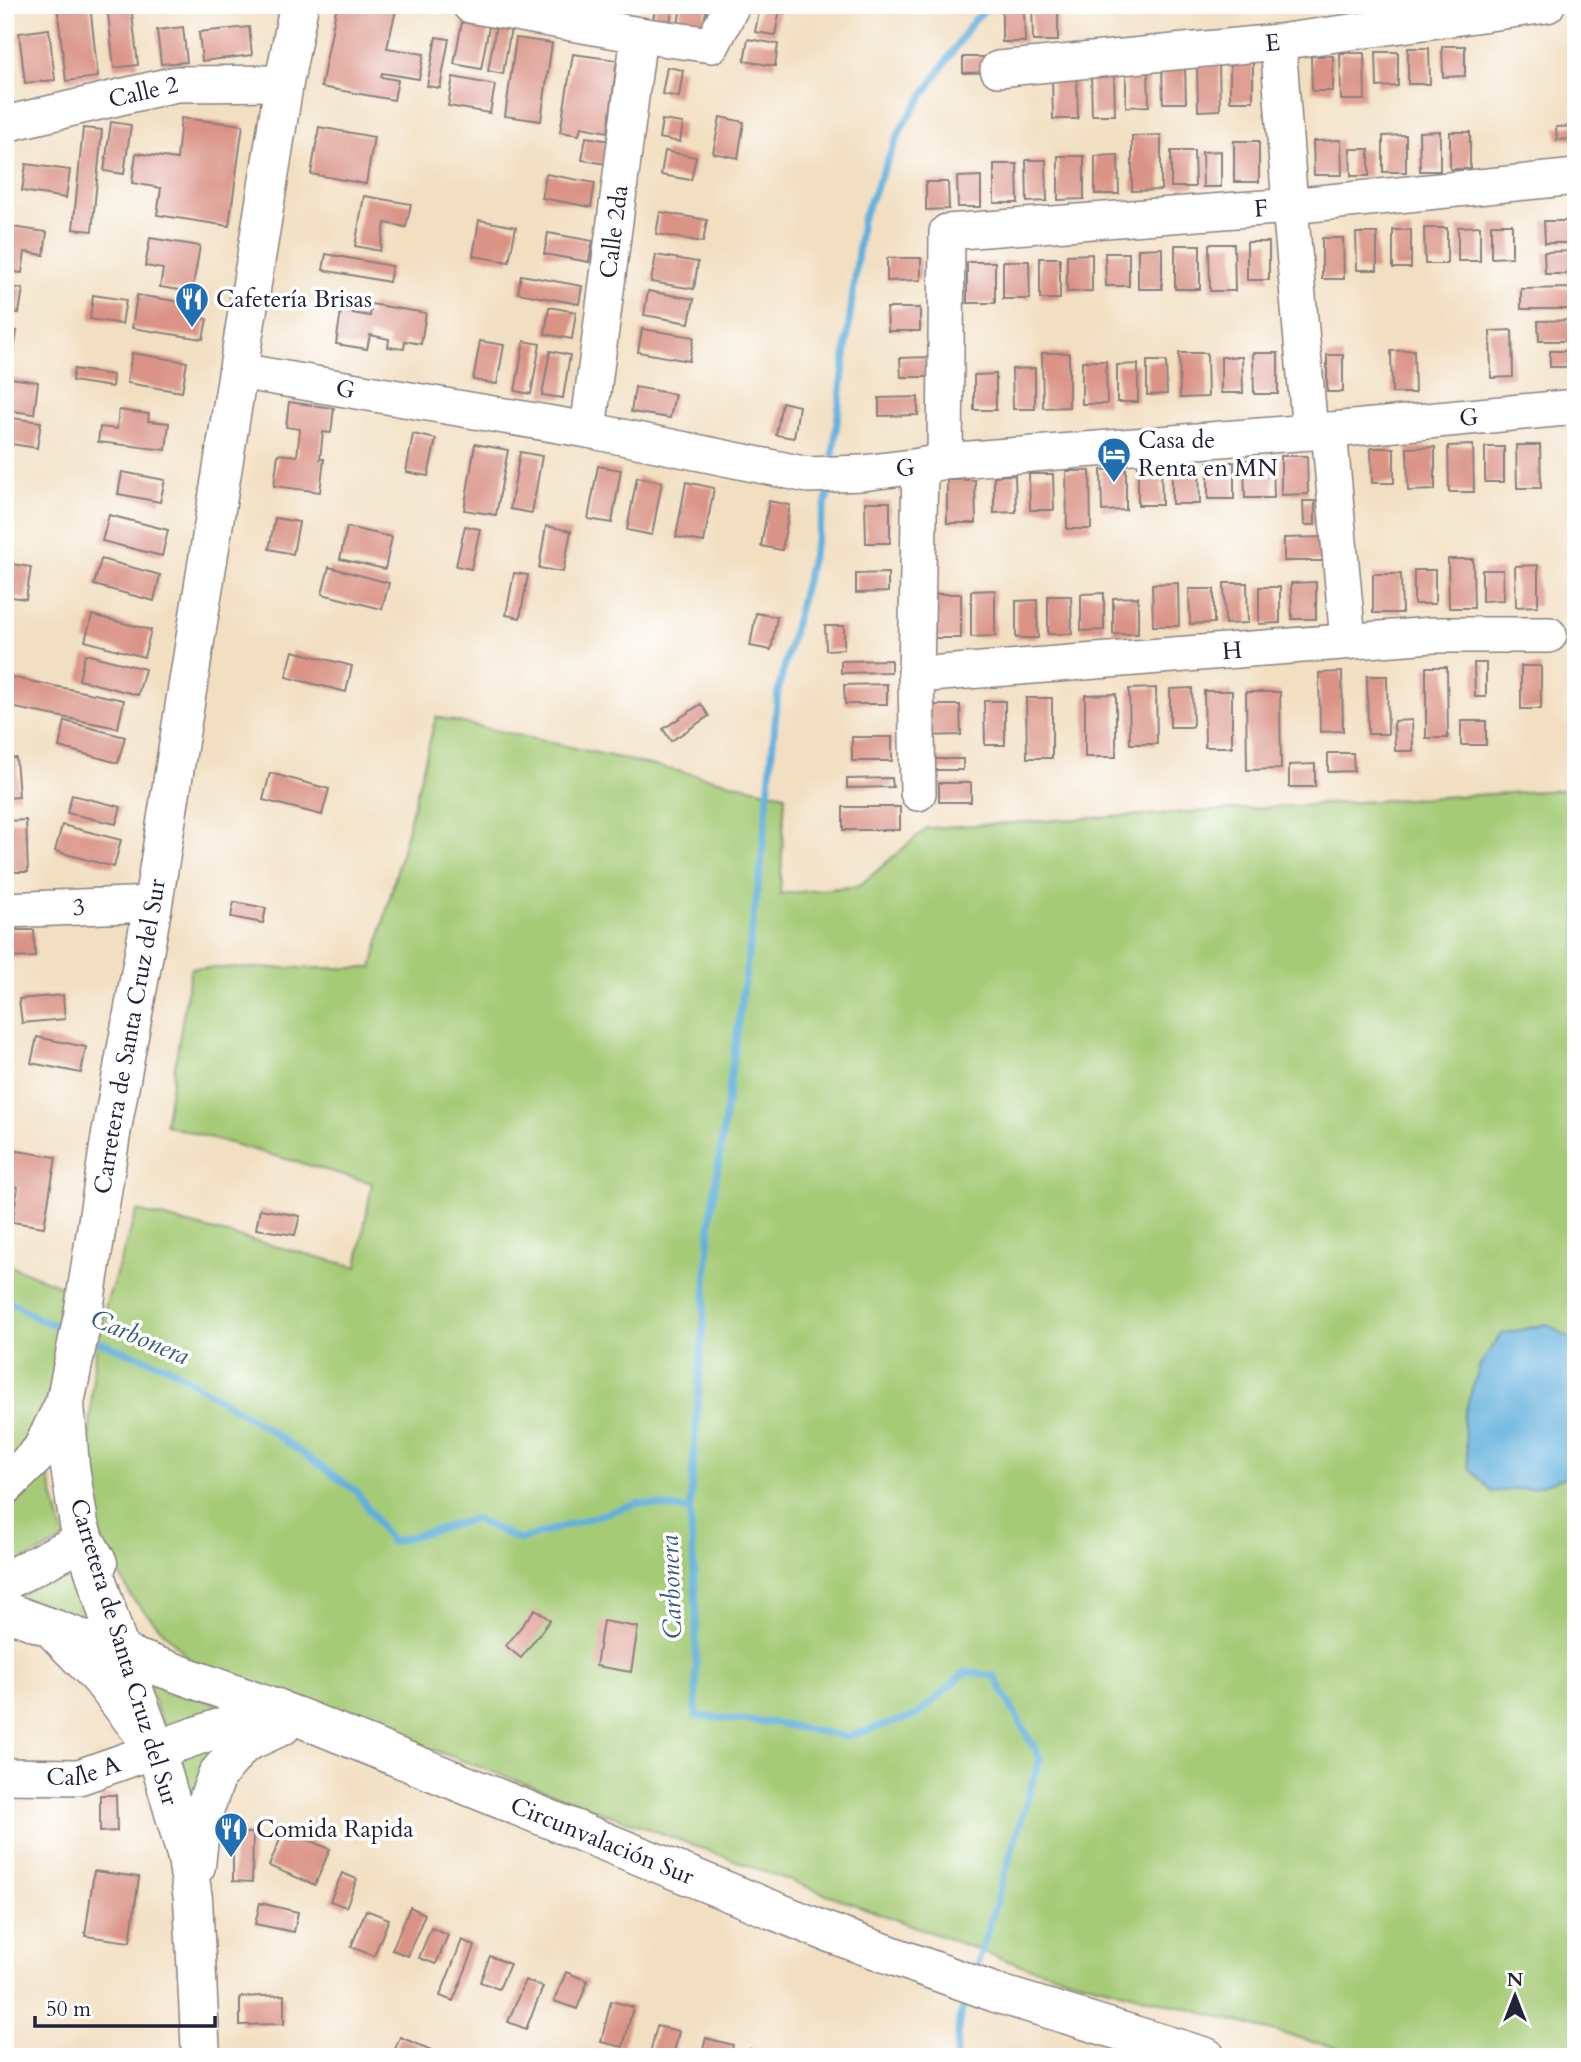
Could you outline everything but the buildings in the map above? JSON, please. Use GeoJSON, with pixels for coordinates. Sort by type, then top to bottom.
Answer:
{"type":"FeatureCollection","features":[{"type":"Feature","properties":{"kind":"main road","name":"Carretera de Santa Cruz del Sur"},"geometry":{"type":"LineString","coordinates":[[201,2057],[193,1899],[187,1858],[156,1750],[120,1652],[75,1504],[65,1403],[83,1315],[111,1134],[153,904],[284,83],[299,5]]}},
{"type":"Feature","properties":{"kind":"main road"},"geometry":{"type":"LineString","coordinates":[[5,1486],[41,1451],[65,1403]]}},
{"type":"Feature","properties":{"kind":"main road"},"geometry":{"type":"LineString","coordinates":[[5,1581],[85,1541],[128,1617],[188,1675]]}},
{"type":"Feature","properties":{"kind":"main road","name":"Circunvalación Sur"},"geometry":{"type":"LineString","coordinates":[[5,1611],[289,1713],[827,1932],[996,1993],[1206,2057]]}},
{"type":"Feature","properties":{"kind":"main road"},"geometry":{"type":"LineString","coordinates":[[49,1627],[107,1686],[156,1750],[289,1713]]}},
{"type":"Feature","properties":{"kind":"main road"},"geometry":{"type":"LineString","coordinates":[[193,1899],[201,1819],[218,1775],[243,1744],[289,1713]]}},
{"type":"Feature","properties":{"kind":"street"},"geometry":{"type":"LineString","coordinates":[[470,5],[712,45],[732,5]]}},
{"type":"Feature","properties":{"kind":"street","name":"E"},"geometry":{"type":"LineString","coordinates":[[998,69],[1278,42],[1547,5]]}},
{"type":"Feature","properties":{"kind":"street","name":"Calle 2da"},"geometry":{"type":"LineString","coordinates":[[588,430],[639,35]]}},
{"type":"Feature","properties":{"kind":"street"},"geometry":{"type":"LineString","coordinates":[[1278,42],[1290,206],[1348,641]]}},
{"type":"Feature","properties":{"kind":"street","name":"Calle 2"},"geometry":{"type":"LineString","coordinates":[[5,124],[176,84],[284,83]]}},
{"type":"Feature","properties":{"kind":"street","name":"F"},"geometry":{"type":"LineString","coordinates":[[932,464],[947,232],[1290,206],[1576,177]]}},
{"type":"Feature","properties":{"kind":"street","name":"G"},"geometry":{"type":"LineString","coordinates":[[239,371],[588,430],[808,475],[862,473],[932,464],[1576,407]]}},
{"type":"Feature","properties":{"kind":"street"},"geometry":{"type":"LineString","coordinates":[[918,793],[916,675],[932,464]]}},
{"type":"Feature","properties":{"kind":"street","name":"H"},"geometry":{"type":"LineString","coordinates":[[916,675],[1432,635],[1549,635]]}},
{"type":"Feature","properties":{"kind":"street","name":"3"},"geometry":{"type":"LineString","coordinates":[[5,910],[153,904]]}},
{"type":"Feature","properties":{"kind":"street","name":"Calle A"},"geometry":{"type":"LineString","coordinates":[[5,1776],[79,1777],[156,1750]]}},
{"type":"Feature","properties":{"kind":"green space"},"geometry":{"type":"Polygon","coordinates":[[[436,717],[785,795],[780,894],[859,886],[927,828],[1576,789],[1576,1342],[1546,1324],[1560,1478],[1576,1474],[1576,2057],[1371,2057],[1014,1963],[191,1661],[132,1598],[98,1534],[87,1471],[94,1361],[105,1307],[137,1211],[357,1267],[372,1183],[165,1125],[191,968],[372,968],[436,717]]]}},
{"type":"Feature","properties":{"kind":"green space"},"geometry":{"type":"Polygon","coordinates":[[[5,1264],[70,1290],[62,1356],[41,1416],[12,1463],[5,1468],[5,1264]]]}},
{"type":"Feature","properties":{"kind":"green space"},"geometry":{"type":"Polygon","coordinates":[[[46,1467],[65,1540],[5,1569],[5,1509],[23,1494],[46,1467]]]}},
{"type":"Feature","properties":{"kind":"green space"},"geometry":{"type":"Polygon","coordinates":[[[75,1566],[98,1629],[13,1598],[75,1566]]]}},
{"type":"Feature","properties":{"kind":"green space"},"geometry":{"type":"Polygon","coordinates":[[[144,1677],[230,1709],[166,1731],[144,1677]]]}},
{"type":"Feature","properties":{"kind":"green space"},"geometry":{"type":"Polygon","coordinates":[[[240,1734],[193,1808],[180,1768],[182,1754],[240,1734]]]}},
{"type":"Feature","properties":{"kind":"water"},"geometry":{"type":"Polygon","coordinates":[[[1547,1324],[1576,1342],[1576,1474],[1532,1488],[1492,1492],[1469,1468],[1463,1418],[1480,1365],[1501,1334],[1547,1324]]]}},
{"type":"Feature","properties":{"kind":"waterway"},"geometry":{"type":"LineString","coordinates":[[833,454],[862,220],[902,127],[974,20],[991,5]]}},
{"type":"Feature","properties":{"kind":"waterway"},"geometry":{"type":"LineString","coordinates":[[690,1510],[711,1215],[761,866],[778,691],[828,494]]}},
{"type":"Feature","properties":{"kind":"waterway","name":"Carbonera"},"geometry":{"type":"LineString","coordinates":[[5,1298],[37,1318],[67,1330]]}},
{"type":"Feature","properties":{"kind":"waterway","name":"Carbonera"},"geometry":{"type":"LineString","coordinates":[[88,1338],[168,1367],[262,1425],[356,1491],[391,1542],[475,1519],[519,1540],[639,1503],[690,1510],[696,1605],[696,1716],[775,1723],[846,1737],[917,1715],[966,1672],[994,1676],[1040,1758],[974,1975]]}},
{"type":"Feature","properties":{"kind":"waterway","name":"Carbonera"},"geometry":{"type":"LineString","coordinates":[[956,2057],[959,2021],[967,1996]]}},
{"type":"Feature","properties":{"kind":"place","name":"Cafetería Brisas"},"geometry":{"type":"Point","coordinates":[192,329]}},
{"type":"Feature","properties":{"kind":"place","name":"Casa de Renta en MN"},"geometry":{"type":"Point","coordinates":[1114,484]}},
{"type":"Feature","properties":{"kind":"place","name":"Comida Rapida"},"geometry":{"type":"Point","coordinates":[231,1859]}}]}
